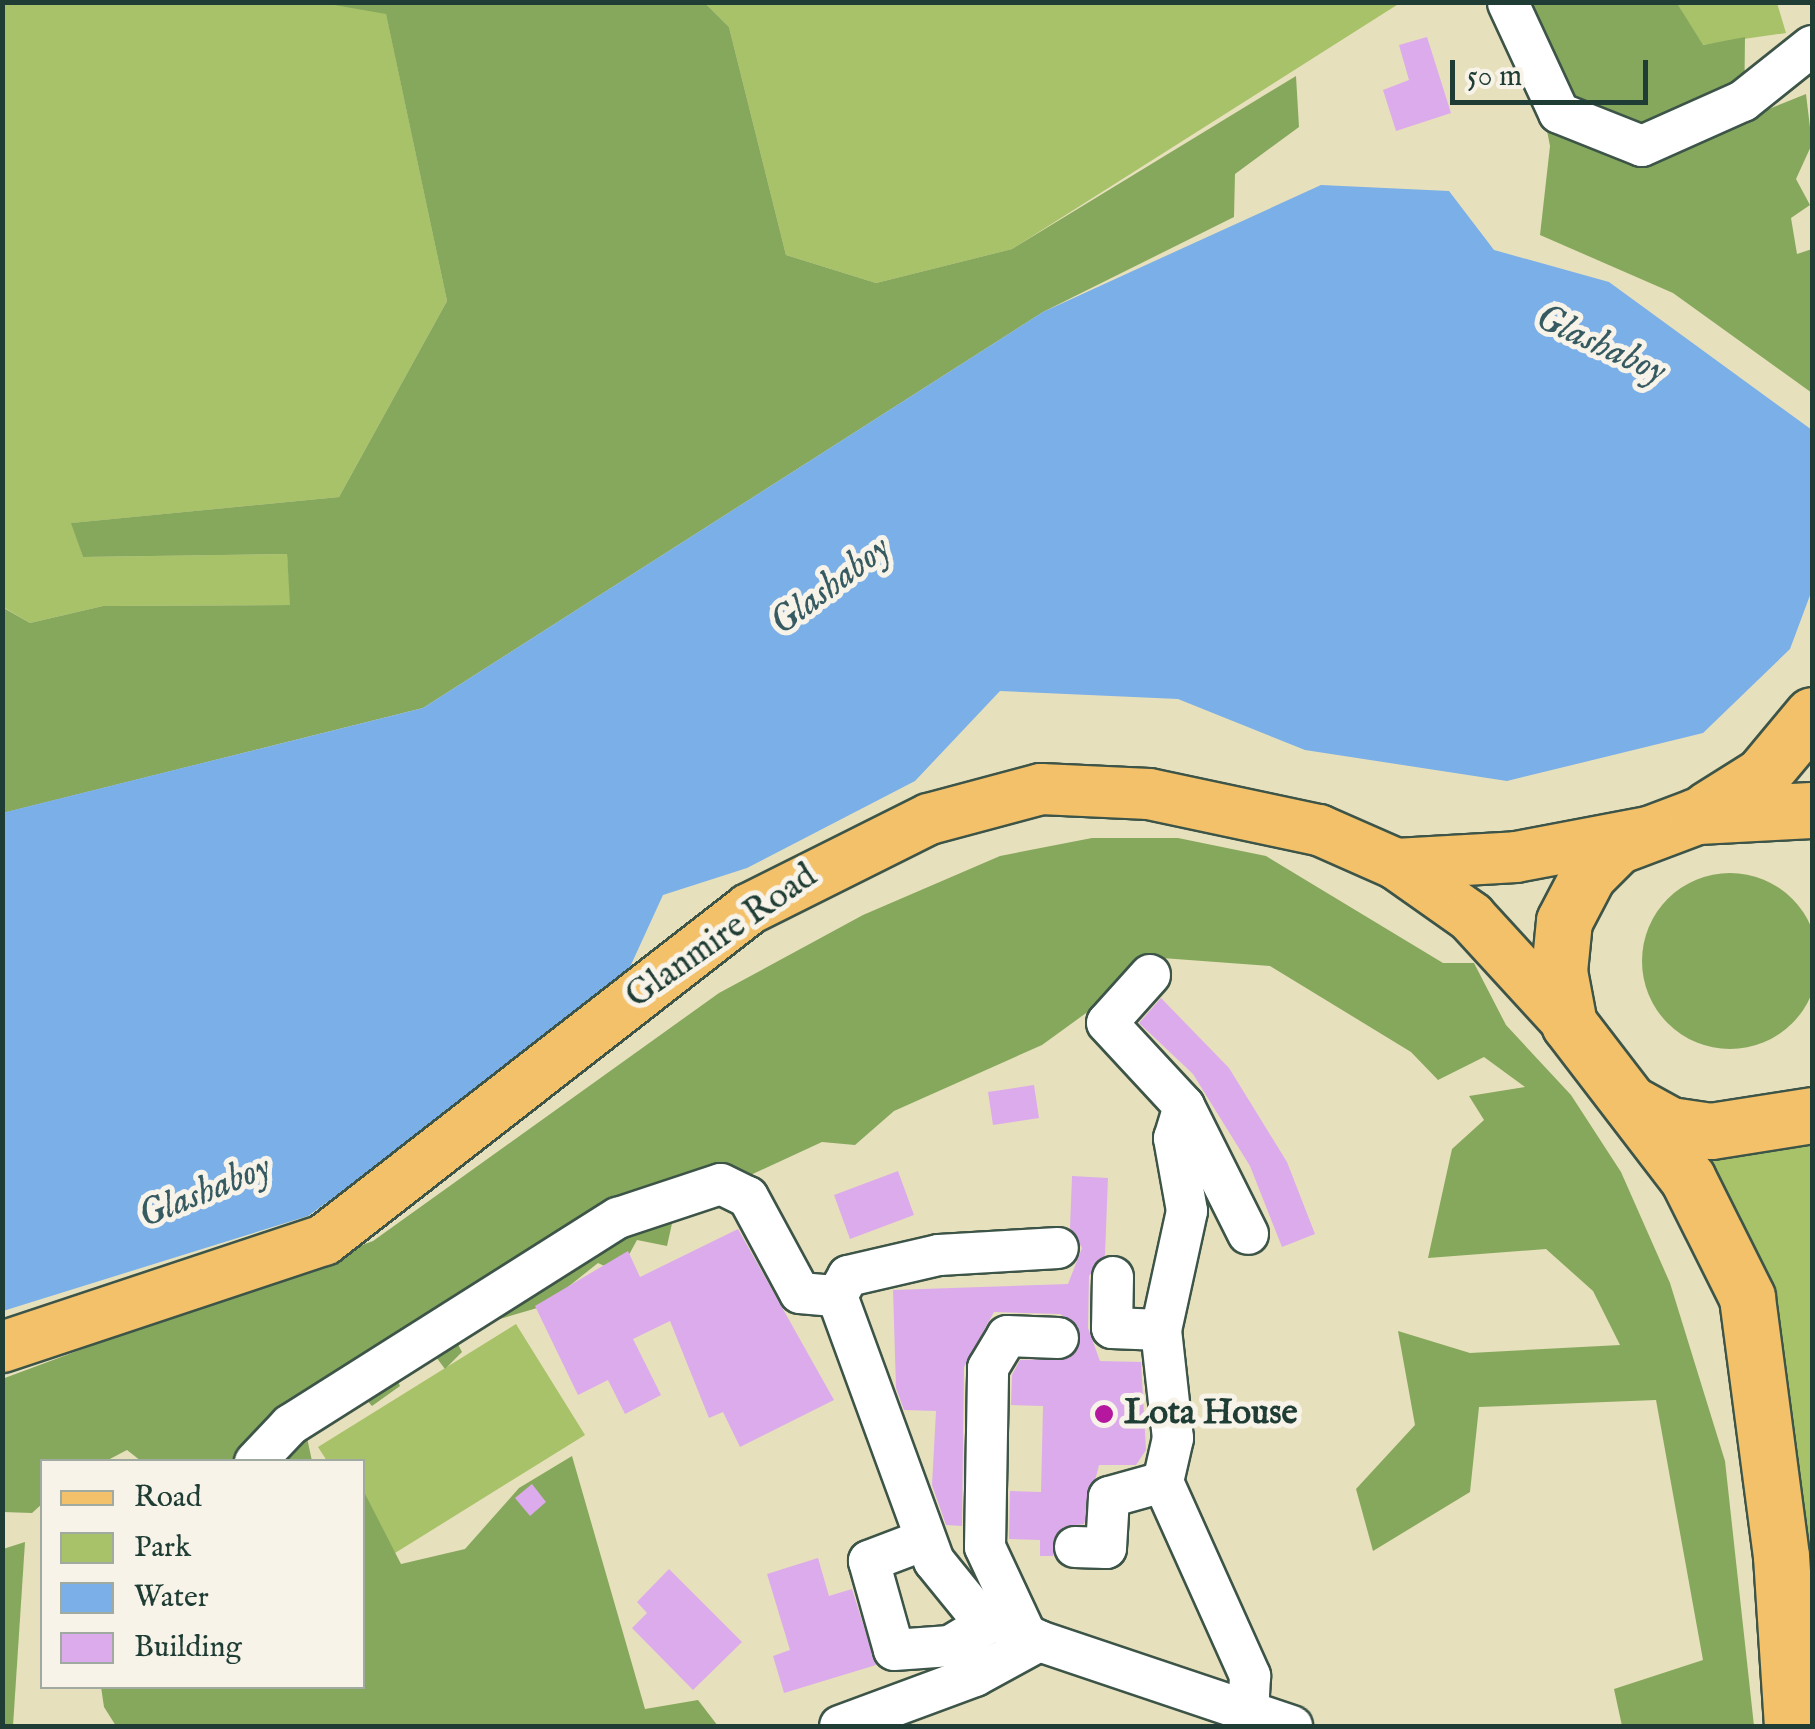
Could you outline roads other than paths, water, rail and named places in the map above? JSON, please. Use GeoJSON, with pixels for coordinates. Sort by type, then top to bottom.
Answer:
{"type":"FeatureCollection","features":[{"type":"Feature","properties":{"kind":"highway"},"geometry":{"type":"LineString","coordinates":[[1792,1726],[1782,1556],[1747,1297],[1727,1241],[1632,1104],[1569,1024],[1559,971],[1564,921],[1588,875],[1762,775],[1812,715]]}},
{"type":"Feature","properties":{"kind":"highway"},"geometry":{"type":"LineString","coordinates":[[1673,824],[1812,810]]}},
{"type":"Feature","properties":{"kind":"highway"},"geometry":{"type":"LineString","coordinates":[[1632,1104],[1670,1125],[1711,1131],[1812,1115]]}},
{"type":"Feature","properties":{"kind":"main road","name":"Glanmire Road"},"geometry":{"type":"LineString","coordinates":[[2,1346],[324,1240],[750,909],[930,819],[1041,789],[1149,794],[1319,830],[1396,864],[1492,936],[1569,1024]]}},
{"type":"Feature","properties":{"kind":"main road"},"geometry":{"type":"LineString","coordinates":[[1396,864],[1516,857],[1673,824]]}},
{"type":"Feature","properties":{"kind":"lane"},"geometry":{"type":"LineString","coordinates":[[1508,3],[1559,113],[1642,146],[1742,101],[1812,46]]}},
{"type":"Feature","properties":{"kind":"lane"},"geometry":{"type":"LineString","coordinates":[[1150,976],[1107,1023],[1184,1106],[1248,1234]]}},
{"type":"Feature","properties":{"kind":"lane"},"geometry":{"type":"LineString","coordinates":[[1184,1106],[1174,1138],[1186,1211],[1162,1330],[1173,1438],[1163,1482],[1250,1676],[1248,1713]]}},
{"type":"Feature","properties":{"kind":"lane"},"geometry":{"type":"LineString","coordinates":[[258,1459],[290,1425],[618,1218],[721,1184],[748,1197],[800,1293],[837,1296]]}},
{"type":"Feature","properties":{"kind":"lane"},"geometry":{"type":"LineString","coordinates":[[1058,1248],[939,1255],[848,1276],[837,1296],[924,1540],[959,1597],[1020,1632],[1292,1726]]}},
{"type":"Feature","properties":{"kind":"lane"},"geometry":{"type":"LineString","coordinates":[[1112,1277],[1112,1328],[1162,1330]]}},
{"type":"Feature","properties":{"kind":"lane"},"geometry":{"type":"LineString","coordinates":[[1020,1632],[986,1547],[988,1368],[1007,1336],[1058,1338]]}},
{"type":"Feature","properties":{"kind":"lane"},"geometry":{"type":"LineString","coordinates":[[1075,1547],[1106,1548],[1109,1497],[1163,1482]]}},
{"type":"Feature","properties":{"kind":"lane"},"geometry":{"type":"LineString","coordinates":[[924,1540],[868,1561],[894,1650],[950,1646],[1020,1632]]}},
{"type":"Feature","properties":{"kind":"lane"},"geometry":{"type":"LineString","coordinates":[[840,1726],[899,1715],[1020,1632]]}},
{"type":"Feature","properties":{"kind":"water","name":"Glashaboy"},"geometry":{"type":"Polygon","coordinates":[[[1321,185],[1449,191],[1494,250],[1609,282],[1812,430],[1812,590],[1790,649],[1703,733],[1507,781],[1305,750],[1178,699],[1000,691],[915,781],[747,868],[663,895],[619,991],[308,1216],[3,1311],[2,813],[423,708],[1043,312],[1321,185]]]}},
{"type":"Feature","properties":{"kind":"place","name":"Lota House"},"geometry":{"type":"Point","coordinates":[1104,1414]}}]}
